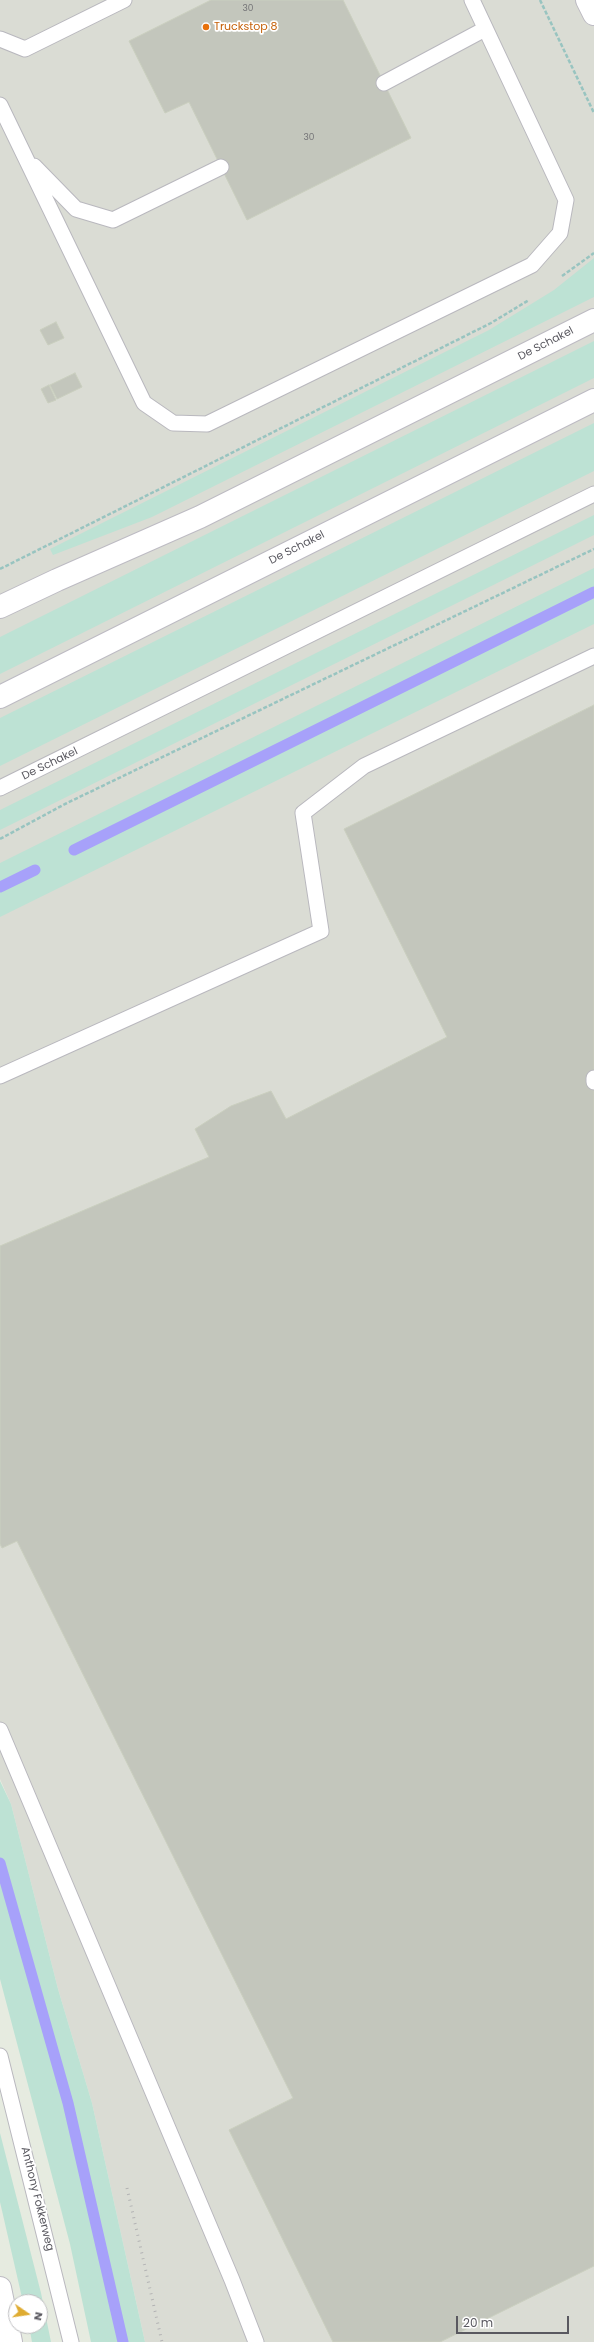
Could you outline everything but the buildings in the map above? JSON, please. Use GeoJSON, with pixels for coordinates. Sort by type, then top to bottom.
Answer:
{"type":"FeatureCollection","features":[{"type":"Feature","properties":{"kind":"street"},"geometry":{"type":"LineString","coordinates":[[587,0],[594,14]]}},
{"type":"Feature","properties":{"kind":"street","name":"De Schakel"},"geometry":{"type":"LineString","coordinates":[[0,607],[200,516],[594,320]]}},
{"type":"Feature","properties":{"kind":"street","name":"De Schakel"},"geometry":{"type":"LineString","coordinates":[[0,697],[594,400]]}},
{"type":"Feature","properties":{"kind":"street"},"geometry":{"type":"LineString","coordinates":[[0,2288],[12,2342]]}},
{"type":"Feature","properties":{"kind":"lane"},"geometry":{"type":"LineString","coordinates":[[0,38],[25,49],[124,0]]}},
{"type":"Feature","properties":{"kind":"lane"},"geometry":{"type":"LineString","coordinates":[[0,105],[144,404],[173,422],[206,424],[532,265],[560,233],[566,200],[472,0]]}},
{"type":"Feature","properties":{"kind":"lane"},"geometry":{"type":"LineString","coordinates":[[384,83],[485,29]]}},
{"type":"Feature","properties":{"kind":"lane"},"geometry":{"type":"LineString","coordinates":[[25,156],[76,209],[113,220],[221,167]]}},
{"type":"Feature","properties":{"kind":"lane","name":"De Schakel"},"geometry":{"type":"LineString","coordinates":[[0,788],[594,494]]}},
{"type":"Feature","properties":{"kind":"lane"},"geometry":{"type":"LineString","coordinates":[[0,1076],[321,931],[303,813],[364,766],[594,656]]}},
{"type":"Feature","properties":{"kind":"lane"},"geometry":{"type":"LineString","coordinates":[[0,1730],[232,2280],[256,2342]]}},
{"type":"Feature","properties":{"kind":"lane","name":"Anthony Fokkerweg"},"geometry":{"type":"LineString","coordinates":[[0,2056],[71,2342]]}},
{"type":"Feature","properties":{"kind":"path"},"geometry":{"type":"LineString","coordinates":[[540,0],[594,113]]}},
{"type":"Feature","properties":{"kind":"path"},"geometry":{"type":"LineString","coordinates":[[556,280],[594,253]]}},
{"type":"Feature","properties":{"kind":"path"},"geometry":{"type":"LineString","coordinates":[[0,569],[491,323],[532,297]]}},
{"type":"Feature","properties":{"kind":"path"},"geometry":{"type":"LineString","coordinates":[[0,839],[65,804],[594,549]]}},
{"type":"Feature","properties":{"kind":"shaded area"},"geometry":{"type":"Polygon","coordinates":[[[0,0],[594,0],[594,2342],[145,2342],[92,2103],[58,1989],[11,1804],[0,1779],[0,0]]]}},
{"type":"Feature","properties":{"kind":"green space"},"geometry":{"type":"Polygon","coordinates":[[[594,258],[594,297],[152,517],[53,555],[50,549],[489,330],[554,290],[594,258]]]}},
{"type":"Feature","properties":{"kind":"green space"},"geometry":{"type":"Polygon","coordinates":[[[594,341],[594,378],[0,674],[0,637],[594,341]]]}},
{"type":"Feature","properties":{"kind":"green space"},"geometry":{"type":"Polygon","coordinates":[[[594,423],[594,471],[0,766],[0,718],[594,423]]]}},
{"type":"Feature","properties":{"kind":"green space"},"geometry":{"type":"Polygon","coordinates":[[[594,515],[594,535],[0,830],[0,810],[594,515]]]}},
{"type":"Feature","properties":{"kind":"green space"},"geometry":{"type":"Polygon","coordinates":[[[594,568],[594,624],[0,917],[0,863],[594,568]]]}},
{"type":"Feature","properties":{"kind":"green space"},"geometry":{"type":"Polygon","coordinates":[[[0,1781],[11,1804],[58,1989],[92,2103],[145,2342],[91,2342],[70,2244],[0,1979],[0,1781]]]}},
{"type":"Feature","properties":{"kind":"green space"},"geometry":{"type":"Polygon","coordinates":[[[0,2133],[41,2294],[21,2294],[0,2202],[0,2133]]]}},
{"type":"Feature","properties":{"kind":"green space"},"geometry":{"type":"Polygon","coordinates":[[[48,2327],[51,2342],[32,2342],[30,2334],[48,2334],[48,2327]]]}},
{"type":"Feature","properties":{"kind":"waterway"},"geometry":{"type":"LineString","coordinates":[[74,850],[594,592]]}},
{"type":"Feature","properties":{"kind":"waterway"},"geometry":{"type":"LineString","coordinates":[[0,887],[35,870]]}},
{"type":"Feature","properties":{"kind":"waterway"},"geometry":{"type":"LineString","coordinates":[[0,1863],[68,2103],[123,2342]]}},
{"type":"Feature","properties":{"kind":"railway"},"geometry":{"type":"LineString","coordinates":[[127,2188],[162,2342]]}},
{"type":"Feature","properties":{"kind":"place","name":"Truckstop 8"},"geometry":{"type":"Point","coordinates":[206,27]}}]}
